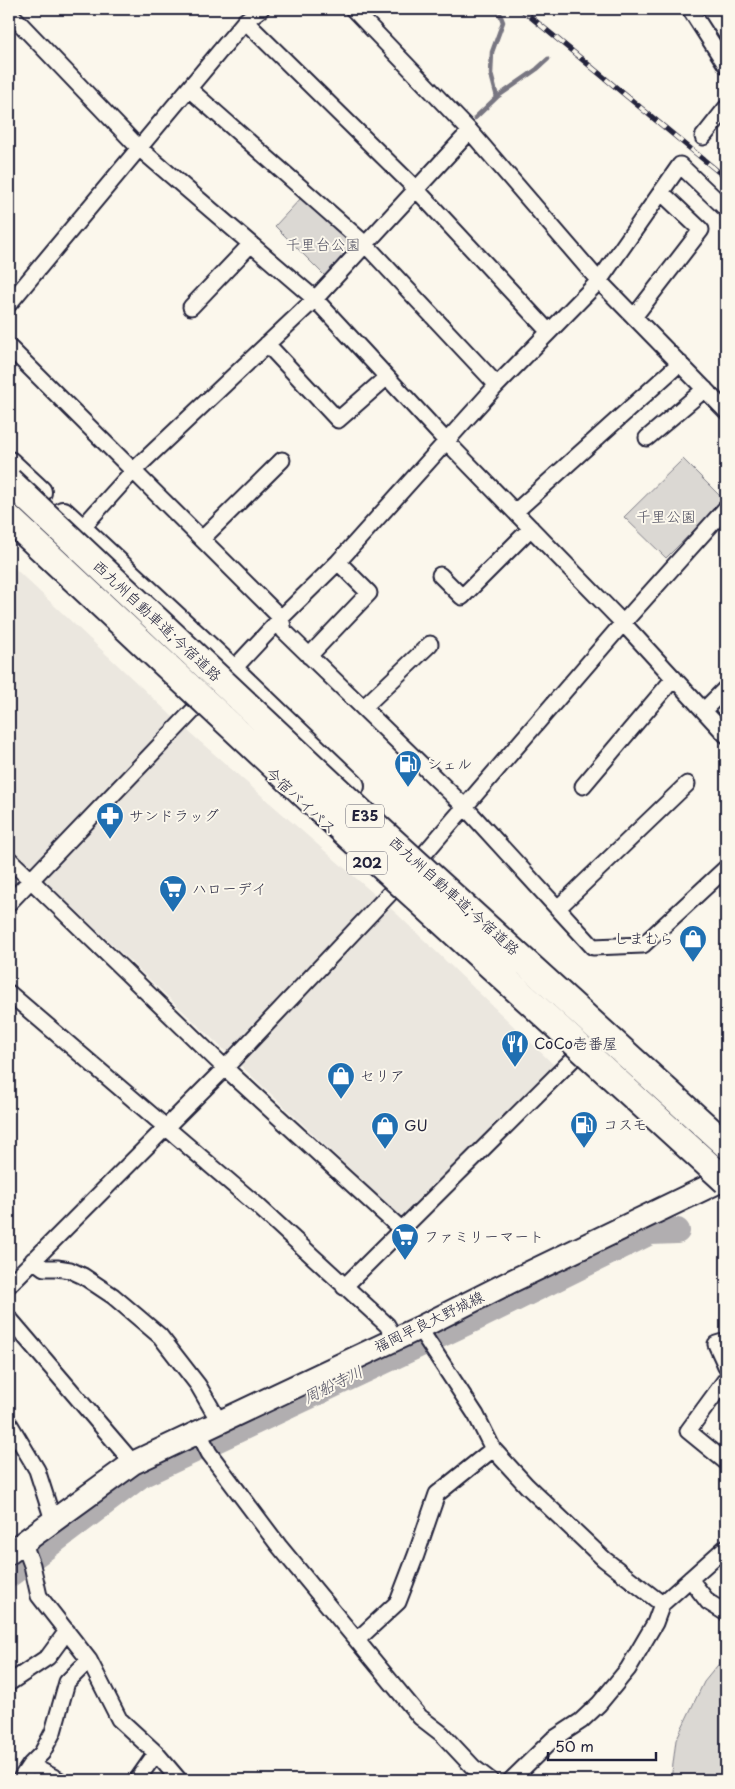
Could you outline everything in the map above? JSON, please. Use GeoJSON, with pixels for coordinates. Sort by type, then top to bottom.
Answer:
{"type":"FeatureCollection","features":[{"type":"Feature","properties":{"kind":"highway"},"geometry":{"type":"LineString","coordinates":[[9,464],[232,671],[424,855],[726,1128]]}},
{"type":"Feature","properties":{"kind":"highway","name":"西九州自動車道;今宿道路"},"geometry":{"type":"LineString","coordinates":[[9,481],[368,818],[726,1144]]}},
{"type":"Feature","properties":{"kind":"highway","name":"西九州自動車道;今宿道路"},"geometry":{"type":"LineString","coordinates":[[9,518],[723,1184]]}},
{"type":"Feature","properties":{"kind":"highway","name":"今宿バイパス"},"geometry":{"type":"LineString","coordinates":[[9,529],[575,1057],[723,1184]]}},
{"type":"Feature","properties":{"kind":"main road","name":"福岡早良大野城線"},"geometry":{"type":"LineString","coordinates":[[16,1547],[133,1464],[395,1340],[510,1282],[723,1184]]}},
{"type":"Feature","properties":{"kind":"street"},"geometry":{"type":"LineString","coordinates":[[9,304],[246,22],[261,9]]}},
{"type":"Feature","properties":{"kind":"street"},"geometry":{"type":"LineString","coordinates":[[353,9],[470,131],[598,281],[726,411]]}},
{"type":"Feature","properties":{"kind":"street"},"geometry":{"type":"LineString","coordinates":[[692,10],[726,65]]}},
{"type":"Feature","properties":{"kind":"street"},"geometry":{"type":"LineString","coordinates":[[9,12],[139,148],[315,299],[447,442],[623,623],[726,735]]}},
{"type":"Feature","properties":{"kind":"street"},"geometry":{"type":"LineString","coordinates":[[246,22],[416,189],[549,332]]}},
{"type":"Feature","properties":{"kind":"street"},"geometry":{"type":"LineString","coordinates":[[189,89],[365,244],[497,386]]}},
{"type":"Feature","properties":{"kind":"street"},"geometry":{"type":"LineString","coordinates":[[703,137],[726,108]]}},
{"type":"Feature","properties":{"kind":"street"},"geometry":{"type":"LineString","coordinates":[[57,573],[80,530],[134,470],[315,299],[470,131]]}},
{"type":"Feature","properties":{"kind":"street"},"geometry":{"type":"LineString","coordinates":[[9,903],[281,618],[338,562],[497,386],[598,281],[680,165],[726,209]]}},
{"type":"Feature","properties":{"kind":"street"},"geometry":{"type":"LineString","coordinates":[[634,317],[701,230],[661,192]]}},
{"type":"Feature","properties":{"kind":"street"},"geometry":{"type":"LineString","coordinates":[[191,307],[251,244]]}},
{"type":"Feature","properties":{"kind":"street"},"geometry":{"type":"LineString","coordinates":[[267,344],[338,420],[387,377]]}},
{"type":"Feature","properties":{"kind":"street"},"geometry":{"type":"LineString","coordinates":[[9,347],[281,618],[284,631],[465,807],[593,947],[643,945],[724,875]]}},
{"type":"Feature","properties":{"kind":"street"},"geometry":{"type":"LineString","coordinates":[[516,512],[680,363]]}},
{"type":"Feature","properties":{"kind":"street"},"geometry":{"type":"LineString","coordinates":[[647,438],[705,389]]}},
{"type":"Feature","properties":{"kind":"street"},"geometry":{"type":"LineString","coordinates":[[202,539],[282,460]]}},
{"type":"Feature","properties":{"kind":"street"},"geometry":{"type":"LineString","coordinates":[[9,1285],[167,1128],[394,889],[623,623],[726,508]]}},
{"type":"Feature","properties":{"kind":"street"},"geometry":{"type":"LineString","coordinates":[[440,576],[462,597],[531,528]]}},
{"type":"Feature","properties":{"kind":"street"},"geometry":{"type":"LineString","coordinates":[[309,656],[369,593],[338,562]]}},
{"type":"Feature","properties":{"kind":"street"},"geometry":{"type":"LineString","coordinates":[[363,708],[430,644]]}},
{"type":"Feature","properties":{"kind":"street"},"geometry":{"type":"LineString","coordinates":[[583,786],[674,678]]}},
{"type":"Feature","properties":{"kind":"street"},"geometry":{"type":"LineString","coordinates":[[704,710],[726,688]]}},
{"type":"Feature","properties":{"kind":"street"},"geometry":{"type":"LineString","coordinates":[[558,908],[687,784]]}},
{"type":"Feature","properties":{"kind":"street"},"geometry":{"type":"LineString","coordinates":[[9,859],[225,1068],[401,1229]]}},
{"type":"Feature","properties":{"kind":"street"},"geometry":{"type":"LineString","coordinates":[[12,1001],[167,1128],[258,1206],[387,1325],[395,1340]]}},
{"type":"Feature","properties":{"kind":"street"},"geometry":{"type":"LineString","coordinates":[[344,1287],[575,1057]]}},
{"type":"Feature","properties":{"kind":"street"},"geometry":{"type":"LineString","coordinates":[[33,1260],[44,1268],[70,1270],[83,1276],[113,1296],[160,1336],[198,1385],[220,1423]]}},
{"type":"Feature","properties":{"kind":"street"},"geometry":{"type":"LineString","coordinates":[[9,1318],[133,1464]]}},
{"type":"Feature","properties":{"kind":"street"},"geometry":{"type":"LineString","coordinates":[[418,1328],[476,1415],[494,1449],[527,1486],[604,1559],[662,1604]]}},
{"type":"Feature","properties":{"kind":"street"},"geometry":{"type":"LineString","coordinates":[[726,1340],[716,1344],[726,1366]]}},
{"type":"Feature","properties":{"kind":"street"},"geometry":{"type":"LineString","coordinates":[[726,1379],[688,1431],[726,1462]]}},
{"type":"Feature","properties":{"kind":"street"},"geometry":{"type":"LineString","coordinates":[[9,1423],[37,1470],[53,1520]]}},
{"type":"Feature","properties":{"kind":"street"},"geometry":{"type":"LineString","coordinates":[[199,1433],[209,1453],[279,1546],[420,1717],[442,1734],[473,1767],[490,1780]]}},
{"type":"Feature","properties":{"kind":"street"},"geometry":{"type":"LineString","coordinates":[[357,1640],[398,1602],[437,1494],[494,1449]]}},
{"type":"Feature","properties":{"kind":"street"},"geometry":{"type":"LineString","coordinates":[[16,1547],[32,1565],[39,1596],[89,1660],[118,1719],[156,1754],[179,1780]]}},
{"type":"Feature","properties":{"kind":"street"},"geometry":{"type":"LineString","coordinates":[[511,1780],[552,1740],[581,1721],[599,1704],[628,1669],[655,1624],[662,1604],[726,1547]]}},
{"type":"Feature","properties":{"kind":"street"},"geometry":{"type":"LineString","coordinates":[[690,1579],[708,1602],[726,1613]]}},
{"type":"Feature","properties":{"kind":"street"},"geometry":{"type":"LineString","coordinates":[[9,1683],[48,1657],[67,1631]]}},
{"type":"Feature","properties":{"kind":"street"},"geometry":{"type":"LineString","coordinates":[[20,1780],[30,1765],[42,1753],[53,1732],[67,1682],[89,1660]]}},
{"type":"Feature","properties":{"kind":"street"},"geometry":{"type":"LineString","coordinates":[[137,1780],[156,1754]]}},
{"type":"Feature","properties":{"kind":"street"},"geometry":{"type":"LineString","coordinates":[[30,1765],[59,1780]]}},
{"type":"Feature","properties":{"kind":"shaded area"},"geometry":{"type":"Polygon","coordinates":[[[9,563],[189,732],[397,914],[555,1066],[545,1073],[401,1217],[9,847],[9,563]]]}},
{"type":"Feature","properties":{"kind":"green space","name":"千里台公園"},"geometry":{"type":"Polygon","coordinates":[[[301,198],[353,243],[325,276],[275,226],[301,198]]]}},
{"type":"Feature","properties":{"kind":"green space","name":"千里公園"},"geometry":{"type":"Polygon","coordinates":[[[683,459],[724,500],[666,558],[624,517],[683,459]]]}},
{"type":"Feature","properties":{"kind":"green space"},"geometry":{"type":"Polygon","coordinates":[[[726,1655],[726,1780],[671,1780],[676,1740],[704,1682],[726,1655]]]}},
{"type":"Feature","properties":{"kind":"waterway"},"geometry":{"type":"LineString","coordinates":[[475,118],[497,97],[491,74],[492,52],[503,22],[500,14],[501,9]]}},
{"type":"Feature","properties":{"kind":"waterway"},"geometry":{"type":"LineString","coordinates":[[497,97],[548,59]]}},
{"type":"Feature","properties":{"kind":"waterway","name":"周船寺川"},"geometry":{"type":"LineString","coordinates":[[9,1575],[141,1475],[476,1318],[650,1232],[677,1231]]}},
{"type":"Feature","properties":{"kind":"railway"},"geometry":{"type":"LineString","coordinates":[[521,9],[726,178]]}},
{"type":"Feature","properties":{"kind":"place","name":"シェル"},"geometry":{"type":"Point","coordinates":[408,788]}},
{"type":"Feature","properties":{"kind":"place","name":"サンドラッグ"},"geometry":{"type":"Point","coordinates":[110,840]}},
{"type":"Feature","properties":{"kind":"place","name":"ハローデイ"},"geometry":{"type":"Point","coordinates":[173,913]}},
{"type":"Feature","properties":{"kind":"place","name":"しまむら"},"geometry":{"type":"Point","coordinates":[693,963]}},
{"type":"Feature","properties":{"kind":"place","name":"CoCo壱番屋"},"geometry":{"type":"Point","coordinates":[515,1068]}},
{"type":"Feature","properties":{"kind":"place","name":"セリア"},"geometry":{"type":"Point","coordinates":[341,1100]}},
{"type":"Feature","properties":{"kind":"place","name":"コスモ"},"geometry":{"type":"Point","coordinates":[584,1149]}},
{"type":"Feature","properties":{"kind":"place","name":"GU"},"geometry":{"type":"Point","coordinates":[385,1150]}},
{"type":"Feature","properties":{"kind":"place","name":"ファミリーマート"},"geometry":{"type":"Point","coordinates":[405,1261]}}]}
